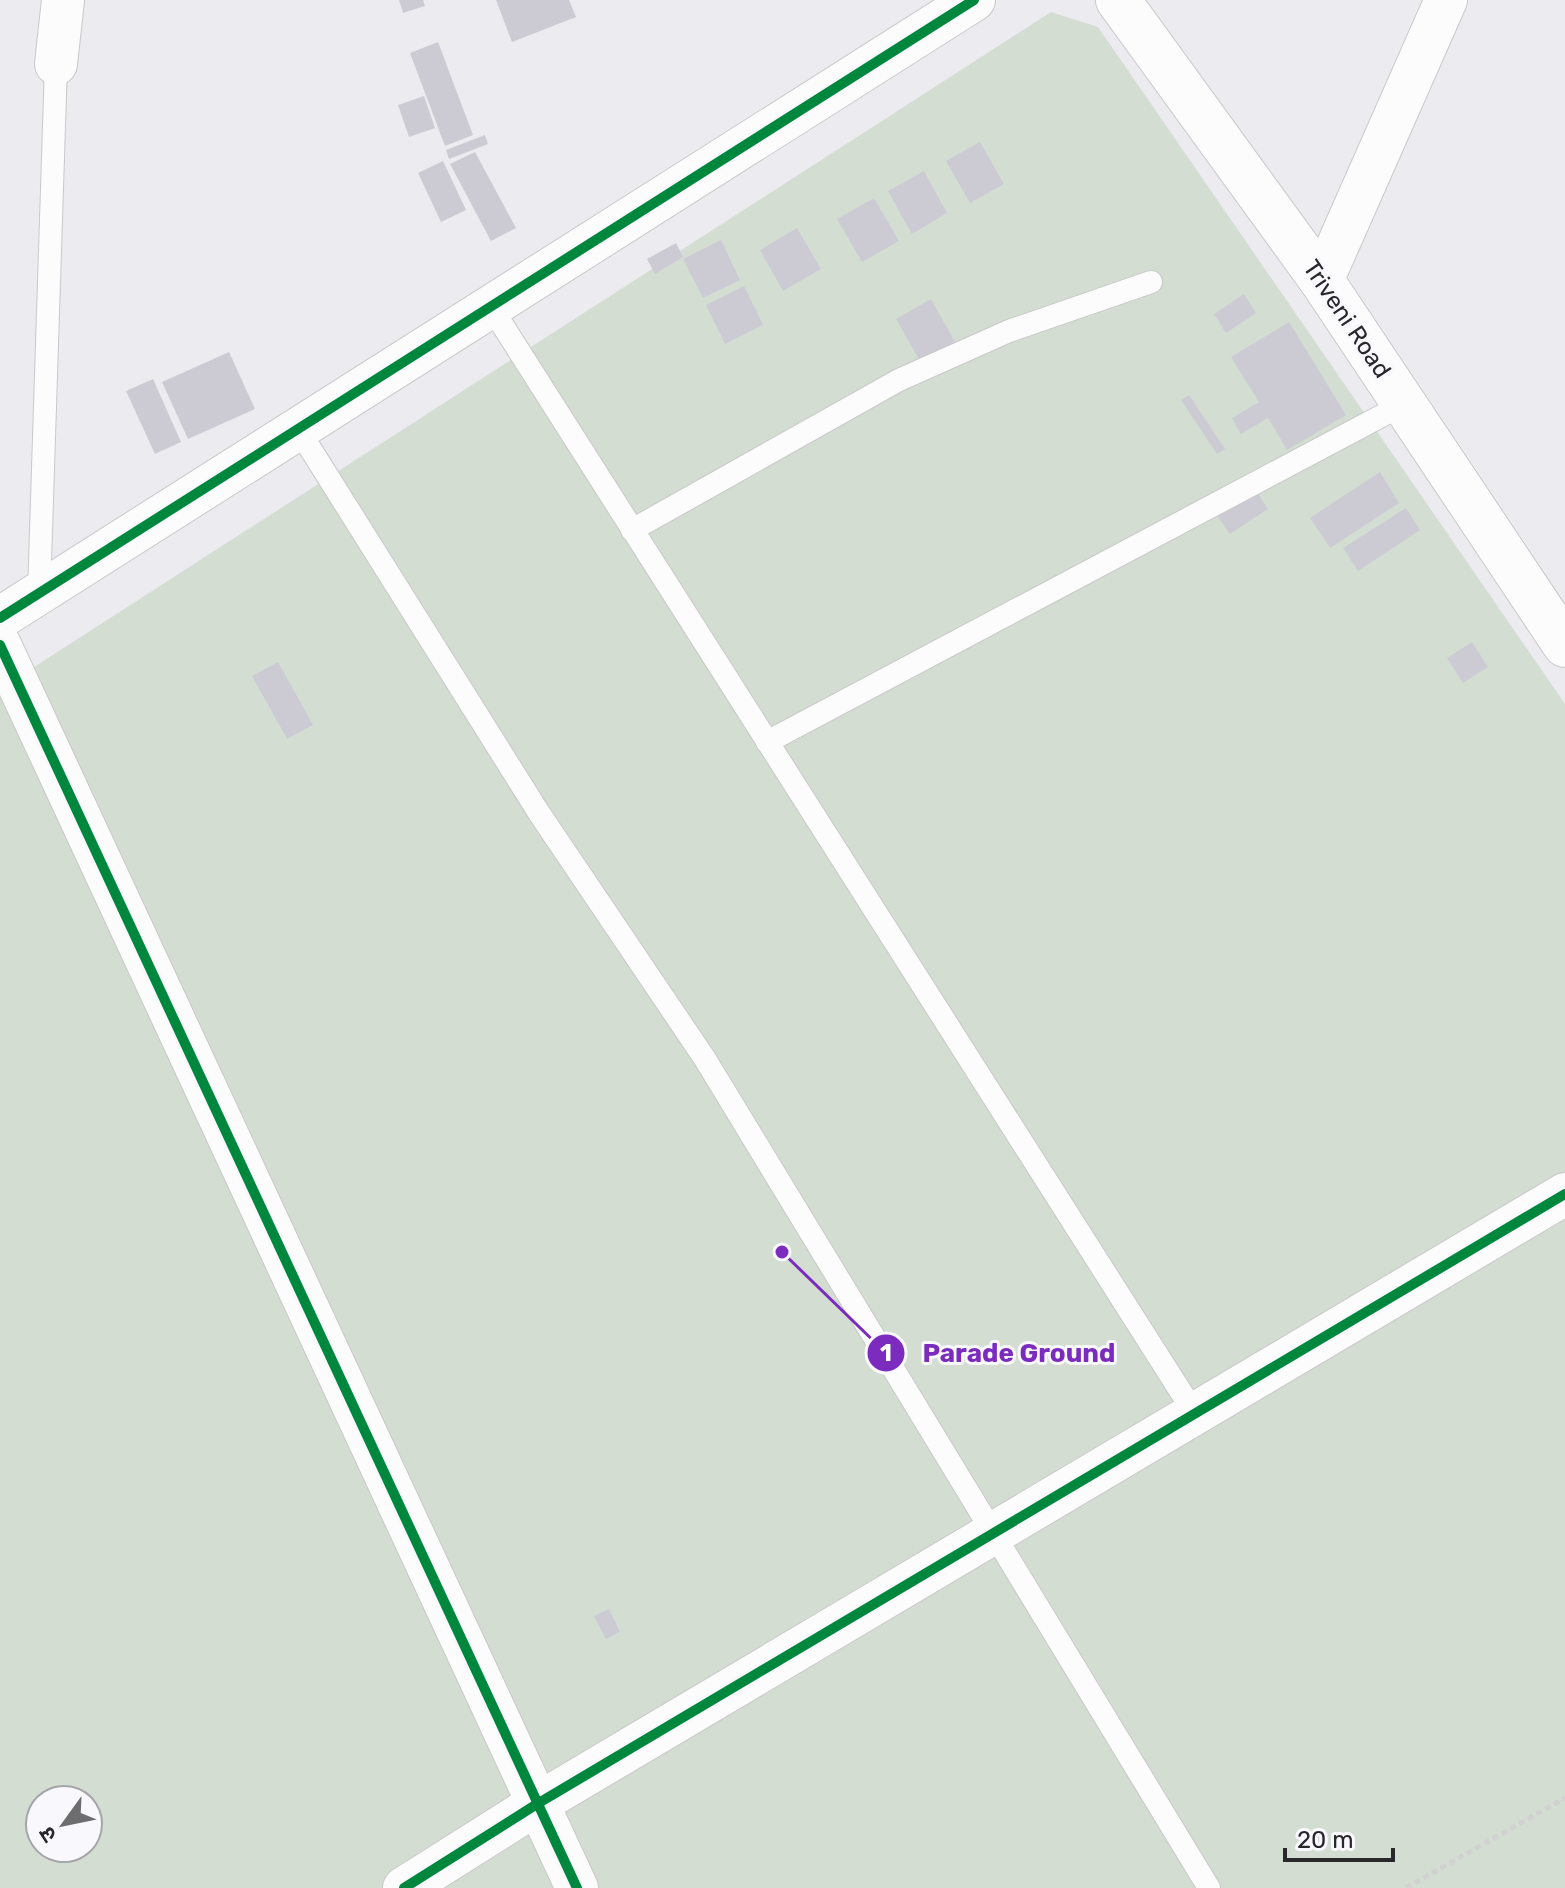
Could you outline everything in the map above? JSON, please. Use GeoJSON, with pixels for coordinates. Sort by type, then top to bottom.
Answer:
{"type":"FeatureCollection","features":[{"type":"Feature","properties":{"kind":"main road","name":"Triveni Road"},"geometry":{"type":"LineString","coordinates":[[1118,0],[1322,281],[1565,645]]}},
{"type":"Feature","properties":{"kind":"street"},"geometry":{"type":"LineString","coordinates":[[56,64],[63,0]]}},
{"type":"Feature","properties":{"kind":"street"},"geometry":{"type":"LineString","coordinates":[[0,618],[974,0]]}},
{"type":"Feature","properties":{"kind":"street"},"geometry":{"type":"LineString","coordinates":[[1322,281],[1446,0]]}},
{"type":"Feature","properties":{"kind":"street"},"geometry":{"type":"LineString","coordinates":[[0,645],[577,1888]]}},
{"type":"Feature","properties":{"kind":"street"},"geometry":{"type":"LineString","coordinates":[[404,1888],[537,1804],[1565,1194]]}},
{"type":"Feature","properties":{"kind":"lane"},"geometry":{"type":"LineString","coordinates":[[39,593],[56,64]]}},
{"type":"Feature","properties":{"kind":"lane"},"geometry":{"type":"LineString","coordinates":[[632,530],[899,380],[1009,331],[1151,282]]}},
{"type":"Feature","properties":{"kind":"lane"},"geometry":{"type":"LineString","coordinates":[[491,307],[1195,1414]]}},
{"type":"Feature","properties":{"kind":"lane"},"geometry":{"type":"LineString","coordinates":[[767,742],[1404,404]]}},
{"type":"Feature","properties":{"kind":"lane"},"geometry":{"type":"LineString","coordinates":[[298,429],[539,813],[705,1059],[996,1533],[1209,1888]]}},
{"type":"Feature","properties":{"kind":"path"},"geometry":{"type":"LineString","coordinates":[[1406,1888],[1565,1798]]}},
{"type":"Feature","properties":{"kind":"shaded area"},"geometry":{"type":"Polygon","coordinates":[[[1051,12],[1098,27],[1565,704],[1565,1888],[0,1888],[0,689],[1051,12]]]}},
{"type":"Feature","properties":{"kind":"building"},"geometry":{"type":"Polygon","coordinates":[[[399,0],[423,0],[425,6],[403,13],[399,0]]]}},
{"type":"Feature","properties":{"kind":"building"},"geometry":{"type":"Polygon","coordinates":[[[496,0],[569,0],[576,17],[512,42],[496,0]]]}},
{"type":"Feature","properties":{"kind":"building"},"geometry":{"type":"Polygon","coordinates":[[[438,42],[473,135],[445,146],[410,53],[438,42]]]}},
{"type":"Feature","properties":{"kind":"building"},"geometry":{"type":"Polygon","coordinates":[[[424,96],[435,128],[409,137],[398,105],[424,96]]]}},
{"type":"Feature","properties":{"kind":"building"},"geometry":{"type":"Polygon","coordinates":[[[485,135],[488,144],[449,159],[446,150],[485,135]]]}},
{"type":"Feature","properties":{"kind":"building"},"geometry":{"type":"Polygon","coordinates":[[[980,142],[1004,184],[970,203],[946,161],[980,142]]]}},
{"type":"Feature","properties":{"kind":"building"},"geometry":{"type":"Polygon","coordinates":[[[475,152],[516,228],[491,241],[450,164],[475,152]]]}},
{"type":"Feature","properties":{"kind":"building"},"geometry":{"type":"Polygon","coordinates":[[[443,161],[466,210],[441,222],[418,173],[443,161]]]}},
{"type":"Feature","properties":{"kind":"building"},"geometry":{"type":"Polygon","coordinates":[[[924,171],[947,213],[912,234],[888,191],[924,171]]]}},
{"type":"Feature","properties":{"kind":"building"},"geometry":{"type":"Polygon","coordinates":[[[874,198],[899,241],[862,262],[837,219],[874,198]]]}},
{"type":"Feature","properties":{"kind":"building"},"geometry":{"type":"Polygon","coordinates":[[[797,228],[821,269],[783,291],[760,250],[797,228]]]}},
{"type":"Feature","properties":{"kind":"building"},"geometry":{"type":"Polygon","coordinates":[[[721,240],[740,280],[703,298],[683,259],[721,240]]]}},
{"type":"Feature","properties":{"kind":"building"},"geometry":{"type":"Polygon","coordinates":[[[676,243],[683,257],[655,274],[647,259],[676,243]]]}},
{"type":"Feature","properties":{"kind":"building"},"geometry":{"type":"Polygon","coordinates":[[[744,286],[763,325],[725,344],[706,305],[744,286]]]}},
{"type":"Feature","properties":{"kind":"building"},"geometry":{"type":"Polygon","coordinates":[[[1244,294],[1256,313],[1226,333],[1214,314],[1244,294]]]}},
{"type":"Feature","properties":{"kind":"building"},"geometry":{"type":"Polygon","coordinates":[[[931,299],[955,342],[920,361],[896,319],[931,299]]]}},
{"type":"Feature","properties":{"kind":"building"},"geometry":{"type":"Polygon","coordinates":[[[1289,322],[1346,415],[1287,450],[1268,418],[1241,434],[1232,418],[1259,402],[1231,357],[1289,322]]]}},
{"type":"Feature","properties":{"kind":"building"},"geometry":{"type":"Polygon","coordinates":[[[229,352],[255,409],[188,439],[162,382],[229,352]]]}},
{"type":"Feature","properties":{"kind":"building"},"geometry":{"type":"Polygon","coordinates":[[[153,379],[181,442],[155,454],[126,391],[153,379]]]}},
{"type":"Feature","properties":{"kind":"building"},"geometry":{"type":"Polygon","coordinates":[[[1189,395],[1225,449],[1217,454],[1181,400],[1189,395]]]}},
{"type":"Feature","properties":{"kind":"building"},"geometry":{"type":"Polygon","coordinates":[[[1380,472],[1399,503],[1330,548],[1310,518],[1380,472]]]}},
{"type":"Feature","properties":{"kind":"building"},"geometry":{"type":"Polygon","coordinates":[[[1253,486],[1268,509],[1230,534],[1214,511],[1253,486]]]}},
{"type":"Feature","properties":{"kind":"building"},"geometry":{"type":"Polygon","coordinates":[[[1406,508],[1420,530],[1358,571],[1343,548],[1406,508]]]}},
{"type":"Feature","properties":{"kind":"building"},"geometry":{"type":"Polygon","coordinates":[[[1472,642],[1488,667],[1463,683],[1447,658],[1472,642]]]}},
{"type":"Feature","properties":{"kind":"building"},"geometry":{"type":"Polygon","coordinates":[[[278,662],[313,725],[287,739],[252,676],[278,662]]]}},
{"type":"Feature","properties":{"kind":"building"},"geometry":{"type":"Polygon","coordinates":[[[609,1609],[620,1632],[606,1639],[594,1616],[609,1609]]]}},
{"type":"Feature","properties":{"kind":"cycle path"},"geometry":{"type":"LineString","coordinates":[[0,618],[974,0]]}},
{"type":"Feature","properties":{"kind":"cycle path"},"geometry":{"type":"LineString","coordinates":[[0,645],[577,1888]]}},
{"type":"Feature","properties":{"kind":"cycle path"},"geometry":{"type":"LineString","coordinates":[[404,1888],[537,1804],[1565,1194]]}},
{"type":"Feature","properties":{"kind":"place","name":"Parade Ground"},"geometry":{"type":"Point","coordinates":[782,1252]}}]}
